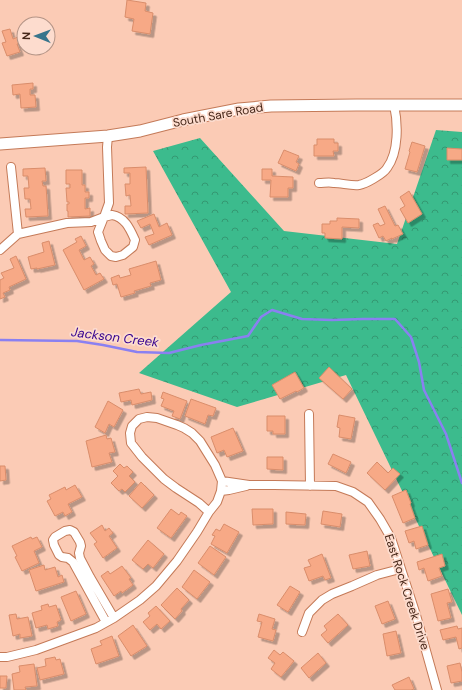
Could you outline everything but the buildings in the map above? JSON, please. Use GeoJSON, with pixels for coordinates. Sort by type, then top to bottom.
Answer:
{"type":"FeatureCollection","features":[{"type":"Feature","properties":{"kind":"main road","name":"South Sare Road"},"geometry":{"type":"LineString","coordinates":[[0,144],[108,136],[140,131],[183,120],[239,109],[278,106],[462,105]]}},
{"type":"Feature","properties":{"kind":"street"},"geometry":{"type":"LineString","coordinates":[[319,183],[332,182],[357,185],[367,183],[387,169],[393,158],[396,146],[396,113],[394,105]]}},
{"type":"Feature","properties":{"kind":"street"},"geometry":{"type":"LineString","coordinates":[[0,250],[18,234],[67,223],[91,222],[104,217],[112,215],[118,216],[129,227],[135,240],[133,247],[123,255],[116,257],[110,256],[105,250],[98,232],[104,217],[109,203],[108,136]]}},
{"type":"Feature","properties":{"kind":"street"},"geometry":{"type":"LineString","coordinates":[[11,167],[18,234]]}},
{"type":"Feature","properties":{"kind":"street"},"geometry":{"type":"LineString","coordinates":[[309,414],[310,486]]}},
{"type":"Feature","properties":{"kind":"street"},"geometry":{"type":"LineString","coordinates":[[0,657],[7,657],[36,650],[90,630],[114,618],[140,600],[156,586],[177,562],[208,512],[217,502],[221,491],[222,481],[215,465],[200,441],[184,428],[157,418],[147,416],[139,419],[132,426],[130,433],[131,443],[142,457],[164,479],[199,503],[208,512]]}},
{"type":"Feature","properties":{"kind":"street","name":"East Rock Creek Drive"},"geometry":{"type":"LineString","coordinates":[[222,481],[249,485],[336,486],[353,492],[368,502],[380,518],[391,538],[416,615],[437,690]]}},
{"type":"Feature","properties":{"kind":"street","name":"East Rock Creek Drive"},"geometry":{"type":"LineString","coordinates":[[221,491],[249,485]]}},
{"type":"Feature","properties":{"kind":"street"},"geometry":{"type":"LineString","coordinates":[[79,553],[68,558],[62,557],[59,555],[53,540],[65,531],[70,530],[74,532],[80,542],[81,546],[79,553],[87,578],[106,622]]}},
{"type":"Feature","properties":{"kind":"street"},"geometry":{"type":"LineString","coordinates":[[68,558],[87,578],[114,618]]}},
{"type":"Feature","properties":{"kind":"street"},"geometry":{"type":"LineString","coordinates":[[302,632],[309,613],[322,600],[332,594],[377,575],[400,569]]}},
{"type":"Feature","properties":{"kind":"green space"},"geometry":{"type":"Polygon","coordinates":[[[436,130],[462,132],[462,615],[346,375],[237,407],[139,373],[231,292],[153,151],[200,138],[284,231],[397,244],[436,130]]]}},
{"type":"Feature","properties":{"kind":"waterway","name":"Jackson Creek"},"geometry":{"type":"LineString","coordinates":[[0,340],[77,341],[137,352],[169,353],[248,336],[261,317],[272,310],[302,319],[395,319],[411,337],[419,362],[424,390],[446,434],[462,483]]}}]}
